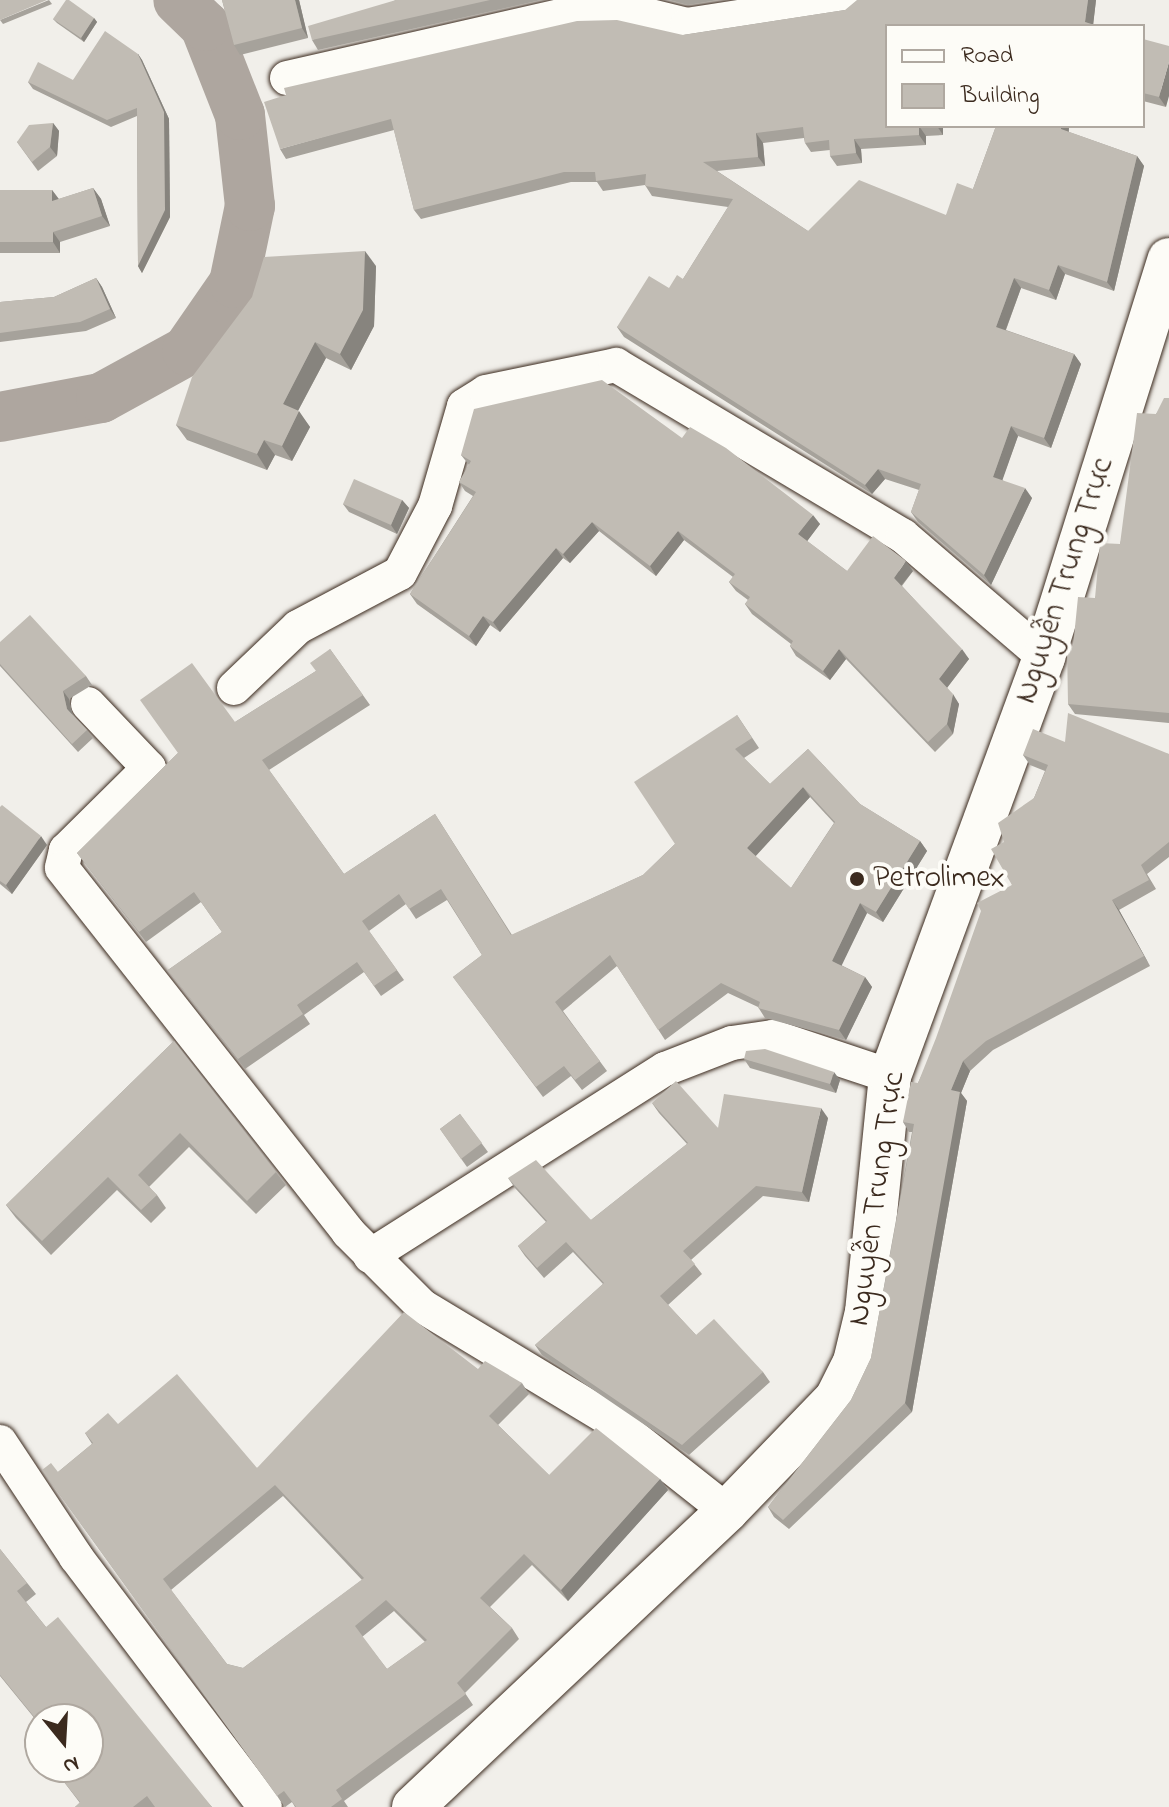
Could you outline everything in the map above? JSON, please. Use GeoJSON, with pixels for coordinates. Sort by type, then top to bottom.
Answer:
{"type":"FeatureCollection","features":[{"type":"Feature","properties":{"kind":"main road","name":"Nguyễn Trung Trực"},"geometry":{"type":"LineString","coordinates":[[413,1807],[727,1511],[836,1398],[854,1362],[866,1312],[890,1076],[1044,657],[1169,259]]}},
{"type":"Feature","properties":{"kind":"street"},"geometry":{"type":"LineString","coordinates":[[287,78],[581,11],[626,10],[687,25],[849,0]]}},
{"type":"Feature","properties":{"kind":"street"},"geometry":{"type":"LineString","coordinates":[[234,688],[298,627],[400,573],[435,506],[464,406],[486,392],[616,365],[903,536],[1044,657]]}},
{"type":"Feature","properties":{"kind":"street"},"geometry":{"type":"LineString","coordinates":[[88,704],[149,768],[66,850],[62,868],[370,1256],[422,1306],[613,1421],[727,1511]]}},
{"type":"Feature","properties":{"kind":"street"},"geometry":{"type":"LineString","coordinates":[[370,1256],[665,1069],[732,1043],[773,1037],[890,1076]]}},
{"type":"Feature","properties":{"kind":"street"},"geometry":{"type":"LineString","coordinates":[[0,1442],[76,1557],[265,1807]]}},
{"type":"Feature","properties":{"kind":"building"},"geometry":{"type":"Polygon","coordinates":[[[0,0],[47,0],[0,20],[0,0]]]}},
{"type":"Feature","properties":{"kind":"building"},"geometry":{"type":"Polygon","coordinates":[[[66,0],[94,18],[81,38],[53,19],[66,0]]]}},
{"type":"Feature","properties":{"kind":"building"},"geometry":{"type":"Polygon","coordinates":[[[222,0],[295,0],[302,28],[234,45],[222,0]]]}},
{"type":"Feature","properties":{"kind":"building"},"geometry":{"type":"Polygon","coordinates":[[[396,0],[490,0],[312,40],[308,26],[396,0]]]}},
{"type":"Feature","properties":{"kind":"building"},"geometry":{"type":"Polygon","coordinates":[[[857,0],[1088,0],[1085,22],[1092,24],[885,24],[885,128],[919,128],[919,135],[854,139],[856,153],[830,156],[829,140],[805,143],[803,127],[756,133],[758,157],[703,162],[808,231],[859,180],[946,215],[957,183],[973,189],[995,128],[1061,128],[1137,156],[1107,282],[1058,265],[1049,290],[1014,278],[996,327],[1074,354],[1044,438],[1011,426],[993,477],[1025,488],[984,575],[911,512],[921,484],[878,469],[865,485],[617,327],[649,276],[669,288],[677,275],[683,279],[733,199],[645,186],[646,174],[596,181],[595,172],[564,172],[414,210],[391,119],[280,149],[264,102],[286,95],[284,88],[577,21],[617,20],[683,35],[845,10],[857,0]]]}},
{"type":"Feature","properties":{"kind":"building"},"geometry":{"type":"Polygon","coordinates":[[[105,31],[138,54],[164,112],[165,210],[138,266],[137,108],[107,120],[28,82],[38,62],[73,80],[105,31]]]}},
{"type":"Feature","properties":{"kind":"building"},"geometry":{"type":"Polygon","coordinates":[[[1145,40],[1169,46],[1169,62],[1159,97],[1145,94],[1145,40]]]}},
{"type":"Feature","properties":{"kind":"building"},"geometry":{"type":"Polygon","coordinates":[[[53,123],[50,147],[32,162],[17,142],[29,125],[53,123]]]}},
{"type":"Feature","properties":{"kind":"building"},"geometry":{"type":"Polygon","coordinates":[[[93,188],[102,216],[53,232],[53,242],[0,242],[0,190],[52,190],[52,201],[93,188]]]}},
{"type":"Feature","properties":{"kind":"building"},"geometry":{"type":"Polygon","coordinates":[[[365,251],[363,310],[340,354],[315,342],[283,404],[299,411],[282,446],[264,440],[257,454],[176,425],[192,377],[252,297],[264,257],[365,251]]]}},
{"type":"Feature","properties":{"kind":"building"},"geometry":{"type":"Polygon","coordinates":[[[96,278],[110,309],[80,322],[0,333],[0,302],[54,297],[96,278]]]}},
{"type":"Feature","properties":{"kind":"building"},"geometry":{"type":"Polygon","coordinates":[[[602,380],[682,438],[690,427],[726,448],[813,515],[798,534],[847,571],[873,536],[906,561],[894,578],[962,649],[939,679],[953,694],[947,724],[928,742],[839,649],[823,671],[790,646],[793,641],[745,604],[750,597],[729,582],[735,574],[678,531],[650,566],[592,522],[563,554],[556,548],[493,622],[483,616],[469,636],[410,594],[476,492],[459,482],[471,461],[461,455],[474,409],[602,380]]]}},
{"type":"Feature","properties":{"kind":"building"},"geometry":{"type":"Polygon","coordinates":[[[1164,398],[1169,398],[1169,713],[1068,704],[1067,647],[1073,647],[1078,597],[1095,598],[1100,543],[1120,544],[1137,413],[1156,414],[1164,398]]]}},
{"type":"Feature","properties":{"kind":"building"},"geometry":{"type":"Polygon","coordinates":[[[354,479],[402,500],[391,525],[343,504],[354,479]]]}},
{"type":"Feature","properties":{"kind":"building"},"geometry":{"type":"Polygon","coordinates":[[[30,615],[86,676],[63,691],[67,709],[87,730],[72,744],[0,664],[0,642],[30,615]]]}},
{"type":"Feature","properties":{"kind":"building"},"geometry":{"type":"Polygon","coordinates":[[[330,649],[363,695],[262,760],[344,874],[435,814],[511,935],[643,875],[675,844],[634,782],[737,715],[752,738],[735,749],[770,784],[808,749],[860,804],[920,841],[876,912],[860,903],[832,961],[865,977],[839,1030],[758,1008],[760,1002],[721,983],[658,1030],[610,955],[555,1002],[600,1061],[575,1080],[564,1066],[536,1087],[453,977],[482,955],[441,889],[409,909],[399,894],[362,921],[397,970],[374,986],[357,962],[297,1005],[303,1014],[238,1059],[168,970],[222,932],[194,892],[139,932],[77,853],[178,753],[140,700],[192,663],[235,722],[316,671],[310,663],[330,649]],[[803,787],[747,848],[791,888],[835,822],[803,787]]]}},
{"type":"Feature","properties":{"kind":"building"},"geometry":{"type":"Polygon","coordinates":[[[1068,713],[1169,754],[1169,842],[1141,865],[1149,880],[1112,900],[1144,956],[986,1041],[963,1061],[951,1090],[960,1092],[905,1403],[783,1520],[768,1507],[851,1400],[871,1358],[914,1124],[903,1122],[911,1082],[918,1083],[936,1038],[981,911],[977,903],[1012,885],[991,849],[1004,842],[998,823],[1034,798],[1048,765],[1023,755],[1033,729],[1065,742],[1068,713]]]}},
{"type":"Feature","properties":{"kind":"building"},"geometry":{"type":"Polygon","coordinates":[[[2,805],[41,836],[6,885],[0,881],[2,805]]]}},
{"type":"Feature","properties":{"kind":"building"},"geometry":{"type":"Polygon","coordinates":[[[174,1041],[276,1172],[247,1201],[180,1133],[138,1175],[157,1195],[141,1210],[108,1177],[42,1241],[6,1205],[174,1041]]]}},
{"type":"Feature","properties":{"kind":"building"},"geometry":{"type":"Polygon","coordinates":[[[765,1049],[834,1072],[830,1084],[744,1059],[746,1051],[765,1049]]]}},
{"type":"Feature","properties":{"kind":"building"},"geometry":{"type":"Polygon","coordinates":[[[676,1081],[718,1128],[724,1094],[821,1108],[802,1192],[756,1186],[683,1251],[695,1264],[660,1296],[696,1335],[714,1319],[763,1372],[682,1445],[535,1345],[604,1283],[566,1242],[537,1268],[518,1246],[547,1221],[508,1178],[536,1160],[591,1220],[688,1143],[652,1103],[676,1081]]]}},
{"type":"Feature","properties":{"kind":"building"},"geometry":{"type":"Polygon","coordinates":[[[460,1114],[482,1143],[461,1159],[440,1129],[460,1114]]]}},
{"type":"Feature","properties":{"kind":"building"},"geometry":{"type":"Polygon","coordinates":[[[404,1312],[478,1369],[485,1361],[522,1383],[489,1416],[549,1475],[596,1428],[660,1479],[561,1590],[524,1554],[480,1598],[512,1628],[457,1683],[466,1694],[336,1790],[342,1799],[331,1807],[296,1807],[284,1791],[277,1796],[42,1470],[51,1463],[58,1472],[93,1443],[85,1433],[108,1413],[118,1424],[177,1374],[257,1468],[404,1312]],[[275,1485],[163,1579],[227,1664],[243,1668],[364,1578],[275,1485]],[[386,1600],[355,1626],[387,1669],[427,1640],[386,1600]]]}},
{"type":"Feature","properties":{"kind":"building"},"geometry":{"type":"Polygon","coordinates":[[[0,1549],[27,1583],[17,1591],[46,1627],[58,1617],[212,1807],[155,1807],[147,1796],[133,1807],[75,1807],[80,1802],[65,1783],[104,1783],[104,1703],[24,1704],[0,1675],[0,1549]]]}},
{"type":"Feature","properties":{"kind":"waterway"},"geometry":{"type":"LineString","coordinates":[[0,417],[101,398],[187,351],[234,283],[250,206],[240,115],[205,26],[178,0]]}},
{"type":"Feature","properties":{"kind":"place","name":"Petrolimex"},"geometry":{"type":"Point","coordinates":[857,879]}}]}
